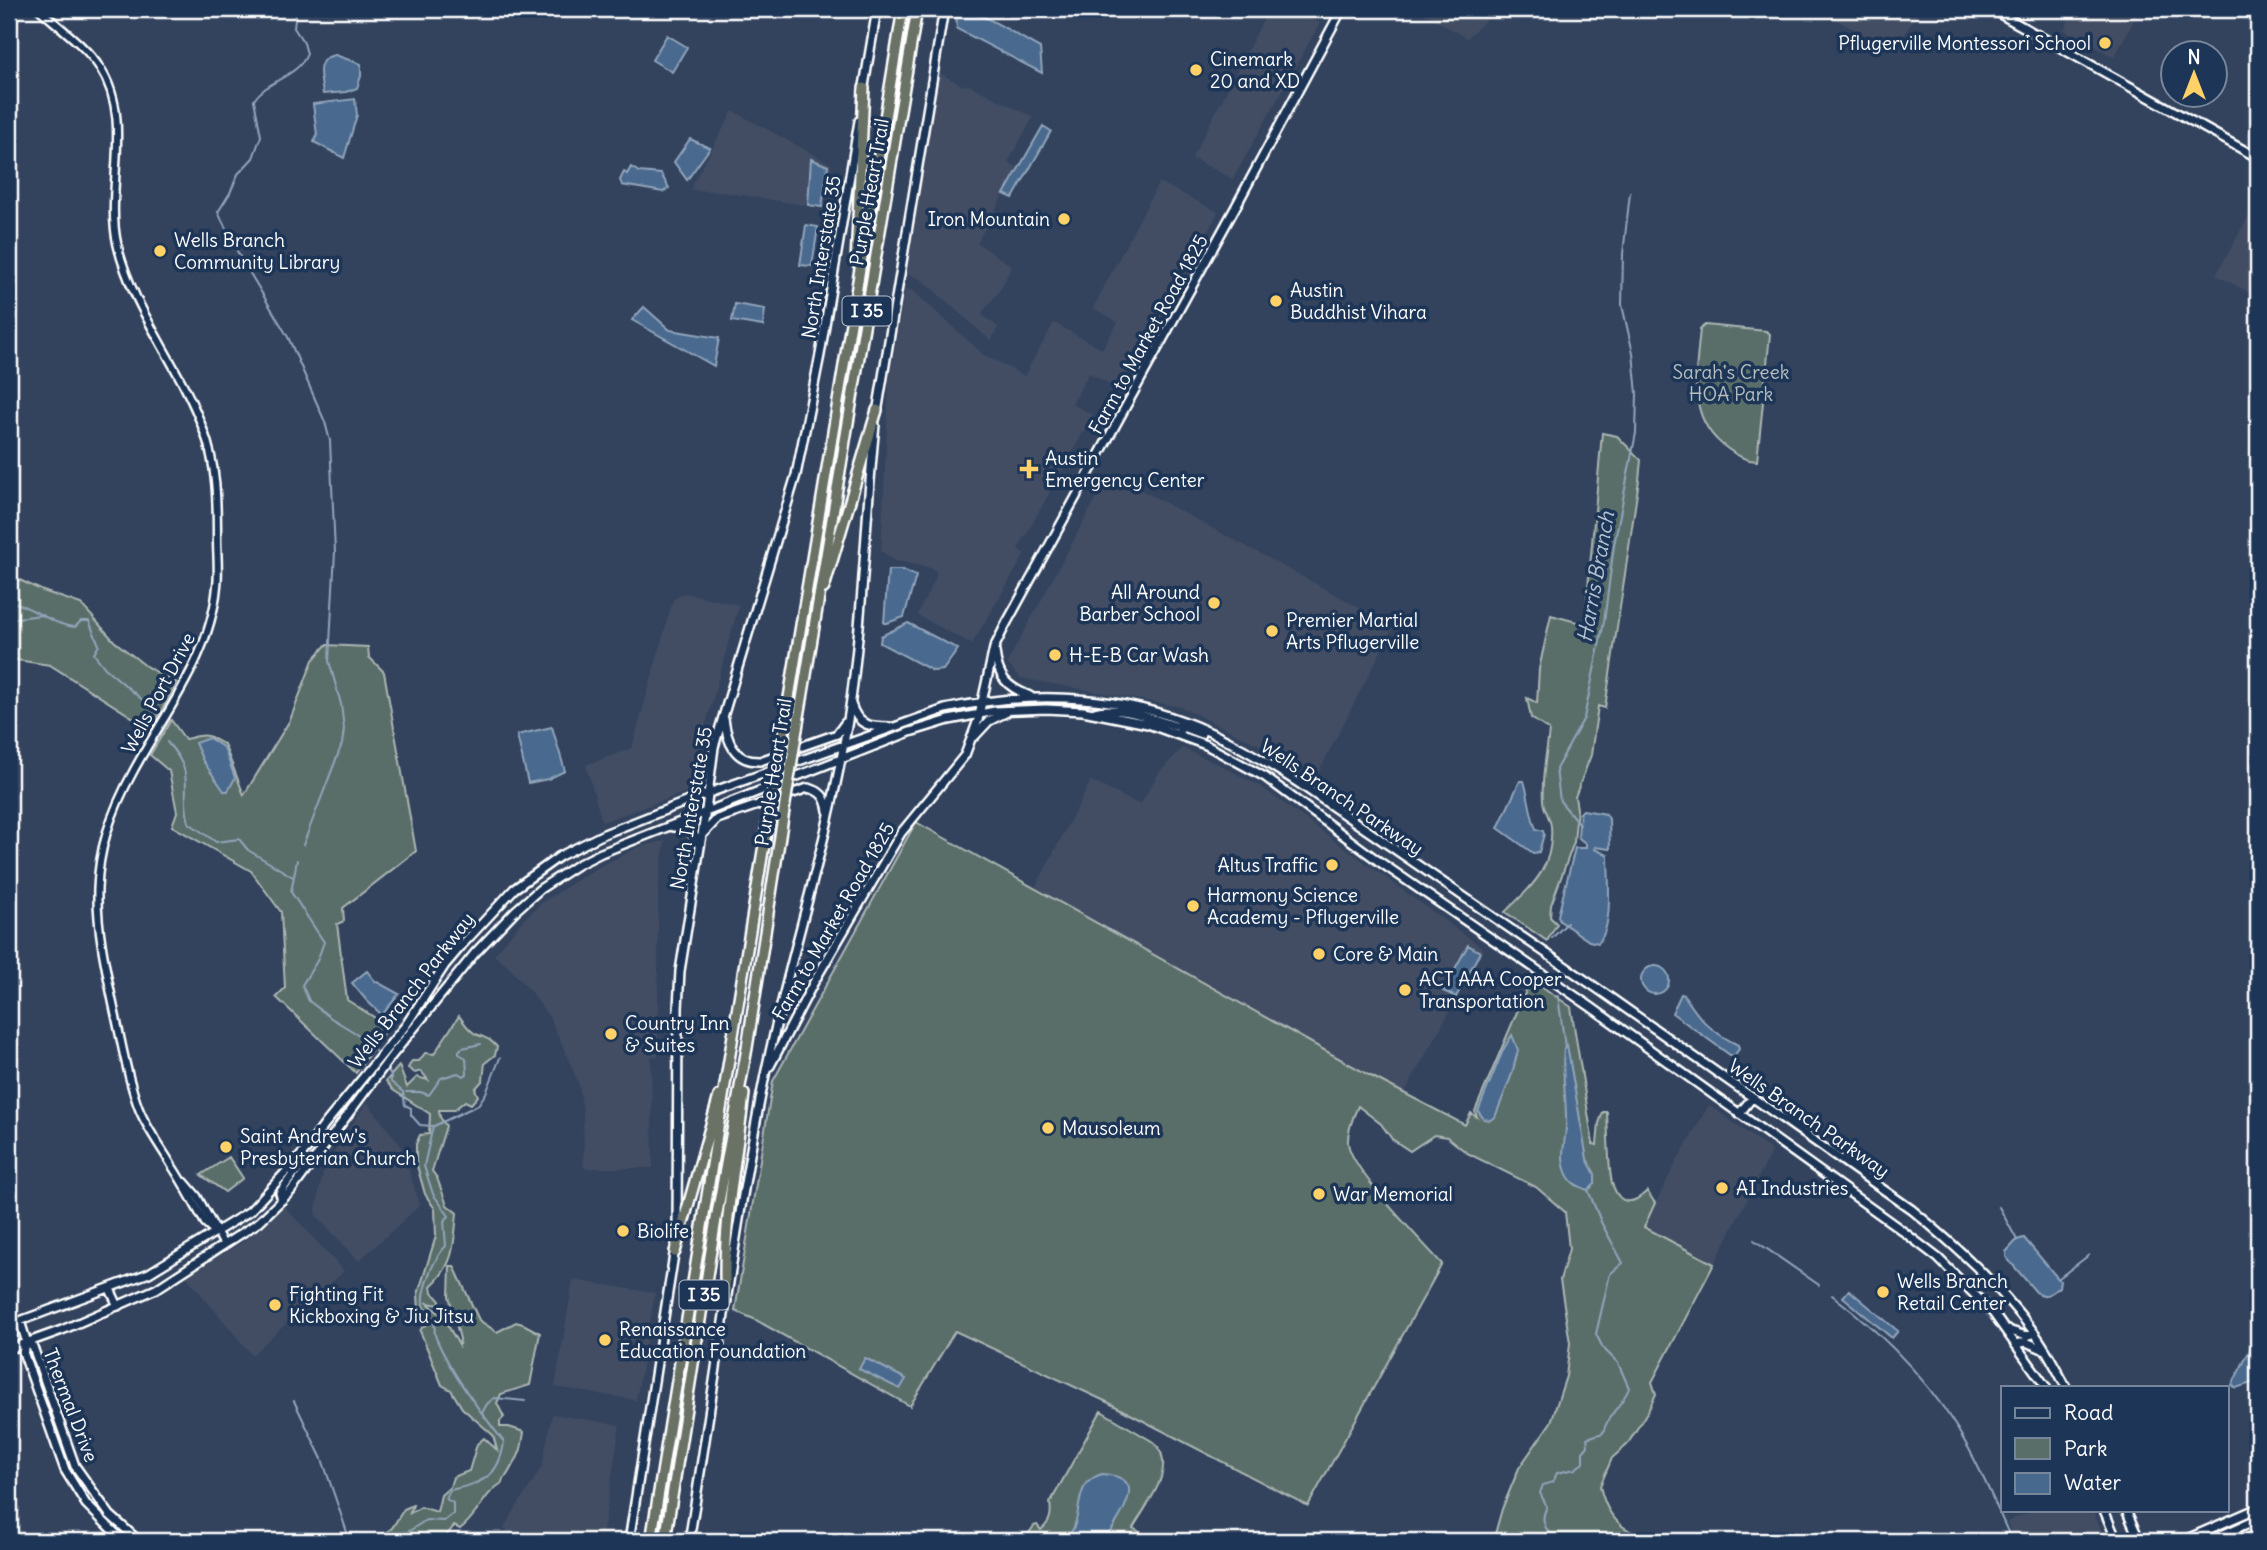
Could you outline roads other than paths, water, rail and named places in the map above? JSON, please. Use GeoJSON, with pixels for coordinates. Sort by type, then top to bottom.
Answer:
{"type":"FeatureCollection","features":[{"type":"Feature","properties":{"kind":"highway","name":"Purple Heart Trail"},"geometry":{"type":"LineString","coordinates":[[651,1541],[903,9]]}},
{"type":"Feature","properties":{"kind":"highway","name":"Purple Heart Trail"},"geometry":{"type":"LineString","coordinates":[[665,1541],[917,9]]}},
{"type":"Feature","properties":{"kind":"highway"},"geometry":{"type":"LineString","coordinates":[[856,285],[864,88]]}},
{"type":"Feature","properties":{"kind":"highway"},"geometry":{"type":"LineString","coordinates":[[816,613],[877,410]]}},
{"type":"Feature","properties":{"kind":"highway"},"geometry":{"type":"LineString","coordinates":[[726,1301],[724,1278],[729,1209],[746,1083],[747,1048]]}},
{"type":"Feature","properties":{"kind":"highway"},"geometry":{"type":"LineString","coordinates":[[675,1252],[729,1060]]}},
{"type":"Feature","properties":{"kind":"main road","name":"North Interstate 35"},"geometry":{"type":"LineString","coordinates":[[629,1541],[675,1252],[678,1204],[680,971],[706,810],[706,794],[714,747],[796,475],[820,355],[877,9]]}},
{"type":"Feature","properties":{"kind":"main road"},"geometry":{"type":"LineString","coordinates":[[689,1541],[726,1301],[765,1076],[829,815],[848,718],[877,410],[944,9]]}},
{"type":"Feature","properties":{"kind":"main road","name":"Farm to Market Road 1825"},"geometry":{"type":"LineString","coordinates":[[765,1076],[814,982],[901,833],[954,769],[971,742],[994,648],[1342,9]]}},
{"type":"Feature","properties":{"kind":"main road"},"geometry":{"type":"LineString","coordinates":[[1991,9],[2258,158]]}},
{"type":"Feature","properties":{"kind":"main road"},"geometry":{"type":"LineString","coordinates":[[994,648],[997,666],[1007,685],[1034,698]]}},
{"type":"Feature","properties":{"kind":"main road","name":"Wells Branch Parkway"},"geometry":{"type":"LineString","coordinates":[[389,1052],[462,945],[514,889],[560,856],[604,834],[706,794],[946,709],[981,701],[1034,698],[1098,701],[1134,708],[1183,721],[1264,760],[1601,991],[1911,1209],[1956,1245],[1996,1285],[2035,1333],[2065,1386]]}},
{"type":"Feature","properties":{"kind":"main road"},"geometry":{"type":"LineString","coordinates":[[850,703],[860,722],[870,727],[894,727]]}},
{"type":"Feature","properties":{"kind":"main road","name":"Wells Branch Parkway"},"geometry":{"type":"LineString","coordinates":[[9,1349],[156,1289],[259,1222],[282,1200],[389,1052],[475,953],[515,911],[554,878],[601,853],[706,810],[929,725],[980,713],[1046,709],[1091,713],[1148,724],[1232,757],[1265,777],[1377,860],[1591,1007],[1938,1258],[1993,1313],[2045,1386]]}},
{"type":"Feature","properties":{"kind":"main road"},"geometry":{"type":"LineString","coordinates":[[1091,713],[1102,709],[1129,713],[1175,726],[1180,726],[1183,721]]}},
{"type":"Feature","properties":{"kind":"main road"},"geometry":{"type":"LineString","coordinates":[[971,742],[989,721],[1013,710]]}},
{"type":"Feature","properties":{"kind":"main road"},"geometry":{"type":"LineString","coordinates":[[724,715],[730,745],[744,760],[751,762],[837,734],[848,718]]}},
{"type":"Feature","properties":{"kind":"main road"},"geometry":{"type":"LineString","coordinates":[[1178,734],[1181,728],[1185,728],[1253,761],[1264,760]]}},
{"type":"Feature","properties":{"kind":"main road"},"geometry":{"type":"LineString","coordinates":[[701,837],[707,827],[717,819],[808,788],[816,790],[826,798],[829,815]]}},
{"type":"Feature","properties":{"kind":"main road"},"geometry":{"type":"LineString","coordinates":[[669,827],[682,827],[691,831],[699,848]]}},
{"type":"Feature","properties":{"kind":"main road"},"geometry":{"type":"LineString","coordinates":[[554,878],[561,867],[560,856]]}},
{"type":"Feature","properties":{"kind":"main road","name":"Wells Branch Parkway"},"geometry":{"type":"LineString","coordinates":[[9,1325],[157,1269],[250,1211],[371,1075]]}},
{"type":"Feature","properties":{"kind":"main road"},"geometry":{"type":"LineString","coordinates":[[1739,1114],[1752,1098]]}},
{"type":"Feature","properties":{"kind":"main road"},"geometry":{"type":"LineString","coordinates":[[282,1200],[280,1193],[283,1187],[312,1148],[325,1124]]}},
{"type":"Feature","properties":{"kind":"main road"},"geometry":{"type":"LineString","coordinates":[[110,1289],[118,1306]]}},
{"type":"Feature","properties":{"kind":"main road","name":"Thermal Drive"},"geometry":{"type":"LineString","coordinates":[[20,1321],[27,1343],[33,1347],[75,1466],[110,1515],[139,1541]]}},
{"type":"Feature","properties":{"kind":"main road"},"geometry":{"type":"LineString","coordinates":[[2007,1330],[2026,1336],[2035,1333]]}},
{"type":"Feature","properties":{"kind":"main road"},"geometry":{"type":"LineString","coordinates":[[2016,1344],[2025,1342],[2045,1350]]}},
{"type":"Feature","properties":{"kind":"main road","name":"Thermal Drive"},"geometry":{"type":"LineString","coordinates":[[27,1343],[23,1352],[65,1470],[86,1504],[123,1541]]}},
{"type":"Feature","properties":{"kind":"main road"},"geometry":{"type":"LineString","coordinates":[[2182,1541],[2258,1507]]}},
{"type":"Feature","properties":{"kind":"main road"},"geometry":{"type":"LineString","coordinates":[[2105,1512],[2117,1541]]}},
{"type":"Feature","properties":{"kind":"main road"},"geometry":{"type":"LineString","coordinates":[[2127,1512],[2140,1541]]}},
{"type":"Feature","properties":{"kind":"main road"},"geometry":{"type":"LineString","coordinates":[[2208,1541],[2258,1519]]}},
{"type":"Feature","properties":{"kind":"street","name":"Wells Port Drive"},"geometry":{"type":"LineString","coordinates":[[39,9],[99,65],[113,94],[117,127],[113,221],[117,245],[134,291],[203,426],[213,460],[216,482],[218,583],[211,622],[190,675],[114,809],[102,846],[97,877],[98,929],[131,1083],[147,1126],[205,1223],[224,1245]]}},
{"type":"Feature","properties":{"kind":"water"},"geometry":{"type":"Polygon","coordinates":[[[956,9],[987,18],[1040,48],[1042,73],[957,29],[956,9]]]}},
{"type":"Feature","properties":{"kind":"water"},"geometry":{"type":"Polygon","coordinates":[[[667,35],[687,47],[672,72],[652,60],[667,35]]]}},
{"type":"Feature","properties":{"kind":"water"},"geometry":{"type":"Polygon","coordinates":[[[335,55],[361,64],[361,76],[357,88],[323,94],[321,65],[328,57],[335,55]]]}},
{"type":"Feature","properties":{"kind":"water"},"geometry":{"type":"Polygon","coordinates":[[[355,99],[357,115],[344,158],[314,142],[317,135],[313,104],[355,99]]]}},
{"type":"Feature","properties":{"kind":"water"},"geometry":{"type":"Polygon","coordinates":[[[1043,126],[1051,131],[1013,198],[1004,194],[1043,126]]]}},
{"type":"Feature","properties":{"kind":"water"},"geometry":{"type":"Polygon","coordinates":[[[690,139],[710,148],[687,180],[674,162],[690,139]]]}},
{"type":"Feature","properties":{"kind":"water"},"geometry":{"type":"Polygon","coordinates":[[[811,159],[828,166],[822,207],[808,205],[811,159]]]}},
{"type":"Feature","properties":{"kind":"water"},"geometry":{"type":"Polygon","coordinates":[[[631,167],[639,172],[661,174],[669,188],[663,192],[622,185],[620,180],[624,172],[627,174],[631,167]]]}},
{"type":"Feature","properties":{"kind":"water"},"geometry":{"type":"Polygon","coordinates":[[[806,225],[818,227],[812,266],[800,265],[806,225]]]}},
{"type":"Feature","properties":{"kind":"water"},"geometry":{"type":"Polygon","coordinates":[[[735,304],[765,309],[763,326],[732,321],[735,304]]]}},
{"type":"Feature","properties":{"kind":"water"},"geometry":{"type":"Polygon","coordinates":[[[644,307],[670,330],[719,338],[714,366],[632,320],[644,307]]]}},
{"type":"Feature","properties":{"kind":"water"},"geometry":{"type":"Polygon","coordinates":[[[888,570],[903,570],[916,576],[904,617],[884,623],[888,570]]]}},
{"type":"Feature","properties":{"kind":"water"},"geometry":{"type":"Polygon","coordinates":[[[908,623],[958,649],[943,670],[933,671],[880,643],[881,636],[908,623]]]}},
{"type":"Feature","properties":{"kind":"water"},"geometry":{"type":"Polygon","coordinates":[[[552,727],[565,771],[548,779],[528,783],[517,735],[552,727]]]}},
{"type":"Feature","properties":{"kind":"water"},"geometry":{"type":"Polygon","coordinates":[[[209,738],[224,748],[235,778],[228,791],[224,791],[203,761],[195,743],[209,738]]]}},
{"type":"Feature","properties":{"kind":"water"},"geometry":{"type":"Polygon","coordinates":[[[1520,781],[1524,781],[1536,829],[1544,834],[1539,852],[1533,853],[1498,828],[1520,781]]]}},
{"type":"Feature","properties":{"kind":"water"},"geometry":{"type":"Polygon","coordinates":[[[1583,810],[1606,814],[1609,819],[1610,849],[1594,849],[1608,855],[1608,914],[1603,936],[1598,943],[1589,941],[1560,921],[1558,916],[1575,848],[1586,848],[1586,844],[1578,837],[1580,813],[1583,810]]]}},
{"type":"Feature","properties":{"kind":"water"},"geometry":{"type":"Polygon","coordinates":[[[1468,945],[1480,952],[1456,997],[1443,991],[1468,945]]]}},
{"type":"Feature","properties":{"kind":"water"},"geometry":{"type":"Polygon","coordinates":[[[1655,966],[1665,970],[1669,980],[1665,990],[1655,994],[1645,990],[1641,980],[1645,970],[1655,966]]]}},
{"type":"Feature","properties":{"kind":"water"},"geometry":{"type":"Polygon","coordinates":[[[367,971],[375,981],[399,994],[382,1015],[352,983],[367,971]]]}},
{"type":"Feature","properties":{"kind":"water"},"geometry":{"type":"Polygon","coordinates":[[[1681,994],[1706,1024],[1738,1045],[1739,1049],[1734,1056],[1672,1013],[1681,994]]]}},
{"type":"Feature","properties":{"kind":"water"},"geometry":{"type":"Polygon","coordinates":[[[1512,1035],[1518,1050],[1512,1074],[1495,1117],[1484,1119],[1478,1111],[1512,1035]]]}},
{"type":"Feature","properties":{"kind":"water"},"geometry":{"type":"Polygon","coordinates":[[[1567,1045],[1587,1159],[1595,1174],[1595,1184],[1588,1190],[1571,1180],[1564,1163],[1566,1115],[1563,1058],[1567,1045]]]}},
{"type":"Feature","properties":{"kind":"water"},"geometry":{"type":"Polygon","coordinates":[[[2024,1238],[2060,1281],[2059,1287],[2048,1294],[2036,1292],[2006,1257],[2006,1252],[2017,1240],[2024,1238]]]}},
{"type":"Feature","properties":{"kind":"water"},"geometry":{"type":"Polygon","coordinates":[[[1849,1290],[1898,1331],[1892,1338],[1843,1297],[1849,1290]]]}},
{"type":"Feature","properties":{"kind":"water"},"geometry":{"type":"Polygon","coordinates":[[[2258,1342],[2258,1381],[2236,1388],[2232,1385],[2252,1346],[2258,1342]]]}},
{"type":"Feature","properties":{"kind":"water"},"geometry":{"type":"Polygon","coordinates":[[[865,1358],[906,1379],[900,1389],[859,1369],[865,1358]]]}},
{"type":"Feature","properties":{"kind":"water"},"geometry":{"type":"Polygon","coordinates":[[[1102,1474],[1121,1479],[1129,1488],[1127,1501],[1119,1518],[1102,1540],[1089,1543],[1064,1541],[1074,1527],[1083,1489],[1093,1478],[1102,1474]]]}},
{"type":"Feature","properties":{"kind":"waterway"},"geometry":{"type":"LineString","coordinates":[[292,9],[296,11],[294,28],[304,43],[307,54],[297,68],[266,88],[254,100],[261,136],[253,158],[238,174],[218,212],[238,253],[288,337],[325,422],[330,441],[335,552],[329,661],[341,704],[344,729],[342,744],[303,845]]}},
{"type":"Feature","properties":{"kind":"waterway","name":"Harris Branch"},"geometry":{"type":"LineString","coordinates":[[1580,825],[1560,801],[1556,769],[1584,718],[1604,622],[1614,545],[1636,433],[1637,394],[1633,353],[1622,305],[1623,254],[1630,193]]}},
{"type":"Feature","properties":{"kind":"waterway"},"geometry":{"type":"LineString","coordinates":[[9,601],[66,626],[75,627],[81,621],[89,621],[99,645],[94,654],[105,668],[153,709],[156,716]]}},
{"type":"Feature","properties":{"kind":"waterway"},"geometry":{"type":"LineString","coordinates":[[9,619],[42,615]]}},
{"type":"Feature","properties":{"kind":"waterway"},"geometry":{"type":"LineString","coordinates":[[167,742],[185,773],[189,823],[216,842],[239,839],[248,850],[293,877]]}},
{"type":"Feature","properties":{"kind":"waterway"},"geometry":{"type":"LineString","coordinates":[[297,860],[291,892],[324,942],[317,961],[302,985],[309,1001],[367,1040],[378,1055]]}},
{"type":"Feature","properties":{"kind":"waterway","name":"Harris Branch"},"geometry":{"type":"LineString","coordinates":[[1552,938],[1567,923]]}},
{"type":"Feature","properties":{"kind":"waterway","name":"Harris Branch"},"geometry":{"type":"LineString","coordinates":[[1558,996],[1565,1047]]}},
{"type":"Feature","properties":{"kind":"waterway"},"geometry":{"type":"LineString","coordinates":[[406,1092],[429,1095],[441,1078],[458,1073],[463,1076],[467,1074],[466,1058],[459,1054],[459,1051],[481,1044]]}},
{"type":"Feature","properties":{"kind":"waterway"},"geometry":{"type":"LineString","coordinates":[[434,1126],[478,1105],[486,1093],[500,1058]]}},
{"type":"Feature","properties":{"kind":"waterway"},"geometry":{"type":"LineString","coordinates":[[387,1069],[391,1082],[403,1092],[405,1105],[411,1108],[411,1115],[420,1125],[433,1126],[424,1166],[433,1194],[449,1216],[444,1221],[446,1246],[437,1257],[430,1273],[424,1290],[424,1306],[433,1319],[436,1338],[458,1379],[504,1442],[498,1464],[487,1477],[471,1485],[450,1490],[446,1499],[453,1503],[453,1514],[444,1521],[426,1520],[394,1541]]}},
{"type":"Feature","properties":{"kind":"waterway","name":"Harris Branch"},"geometry":{"type":"LineString","coordinates":[[1554,1541],[1544,1520],[1547,1507],[1540,1493],[1543,1485],[1553,1482],[1557,1473],[1575,1469],[1583,1463],[1583,1452],[1588,1446],[1587,1438],[1603,1433],[1629,1388],[1618,1363],[1603,1348],[1596,1334],[1610,1274],[1623,1263],[1588,1190]]}},
{"type":"Feature","properties":{"kind":"waterway"},"geometry":{"type":"LineString","coordinates":[[1999,1207],[2017,1240]]}},
{"type":"Feature","properties":{"kind":"waterway"},"geometry":{"type":"LineString","coordinates":[[1754,1240],[1819,1285]]}},
{"type":"Feature","properties":{"kind":"waterway"},"geometry":{"type":"LineString","coordinates":[[2059,1278],[2089,1255]]}},
{"type":"Feature","properties":{"kind":"waterway"},"geometry":{"type":"LineString","coordinates":[[1832,1295],[1872,1328],[1926,1384],[1956,1426],[1975,1460],[2012,1541]]}},
{"type":"Feature","properties":{"kind":"waterway"},"geometry":{"type":"LineString","coordinates":[[482,1413],[494,1398],[525,1401]]}},
{"type":"Feature","properties":{"kind":"waterway"},"geometry":{"type":"LineString","coordinates":[[294,1401],[322,1459],[350,1541]]}},
{"type":"Feature","properties":{"kind":"place","name":"Pflugerville Montessori School"},"geometry":{"type":"Point","coordinates":[2105,43]}},
{"type":"Feature","properties":{"kind":"place","name":"Cinemark 20 and XD"},"geometry":{"type":"Point","coordinates":[1196,70]}},
{"type":"Feature","properties":{"kind":"place","name":"Iron Mountain"},"geometry":{"type":"Point","coordinates":[1064,219]}},
{"type":"Feature","properties":{"kind":"place","name":"Wells Branch Community Library"},"geometry":{"type":"Point","coordinates":[160,251]}},
{"type":"Feature","properties":{"kind":"place","name":"Austin Buddhist Vihara"},"geometry":{"type":"Point","coordinates":[1276,301]}},
{"type":"Feature","properties":{"kind":"place","name":"Austin Emergency Center"},"geometry":{"type":"Point","coordinates":[1029,469]}},
{"type":"Feature","properties":{"kind":"place","name":"All Around Barber School"},"geometry":{"type":"Point","coordinates":[1214,603]}},
{"type":"Feature","properties":{"kind":"place","name":"Premier Martial Arts Pflugerville"},"geometry":{"type":"Point","coordinates":[1272,631]}},
{"type":"Feature","properties":{"kind":"place","name":"H-E-B Car Wash"},"geometry":{"type":"Point","coordinates":[1055,655]}},
{"type":"Feature","properties":{"kind":"place","name":"Altus Traffic"},"geometry":{"type":"Point","coordinates":[1332,865]}},
{"type":"Feature","properties":{"kind":"place","name":"Harmony Science Academy - Pflugerville"},"geometry":{"type":"Point","coordinates":[1193,906]}},
{"type":"Feature","properties":{"kind":"place","name":"Core & Main"},"geometry":{"type":"Point","coordinates":[1319,954]}},
{"type":"Feature","properties":{"kind":"place","name":"ACT AAA Cooper Transportation"},"geometry":{"type":"Point","coordinates":[1405,990]}},
{"type":"Feature","properties":{"kind":"place","name":"Country Inn & Suites"},"geometry":{"type":"Point","coordinates":[611,1034]}},
{"type":"Feature","properties":{"kind":"place","name":"Mausoleum"},"geometry":{"type":"Point","coordinates":[1048,1128]}},
{"type":"Feature","properties":{"kind":"place","name":"Saint Andrew's Presbyterian Church"},"geometry":{"type":"Point","coordinates":[226,1147]}},
{"type":"Feature","properties":{"kind":"place","name":"AI Industries"},"geometry":{"type":"Point","coordinates":[1722,1188]}},
{"type":"Feature","properties":{"kind":"place","name":"War Memorial"},"geometry":{"type":"Point","coordinates":[1319,1194]}},
{"type":"Feature","properties":{"kind":"place","name":"Biolife"},"geometry":{"type":"Point","coordinates":[623,1231]}},
{"type":"Feature","properties":{"kind":"place","name":"Wells Branch Retail Center"},"geometry":{"type":"Point","coordinates":[1883,1292]}},
{"type":"Feature","properties":{"kind":"place","name":"Fighting Fit Kickboxing & Jiu Jitsu"},"geometry":{"type":"Point","coordinates":[275,1305]}},
{"type":"Feature","properties":{"kind":"place","name":"Renaissance Education Foundation"},"geometry":{"type":"Point","coordinates":[605,1340]}},
{"type":"Feature","properties":{"kind":"park label","name":"Sarah's Creek HOA Park"},"geometry":{"type":"Point","coordinates":[1731,383]}}]}
